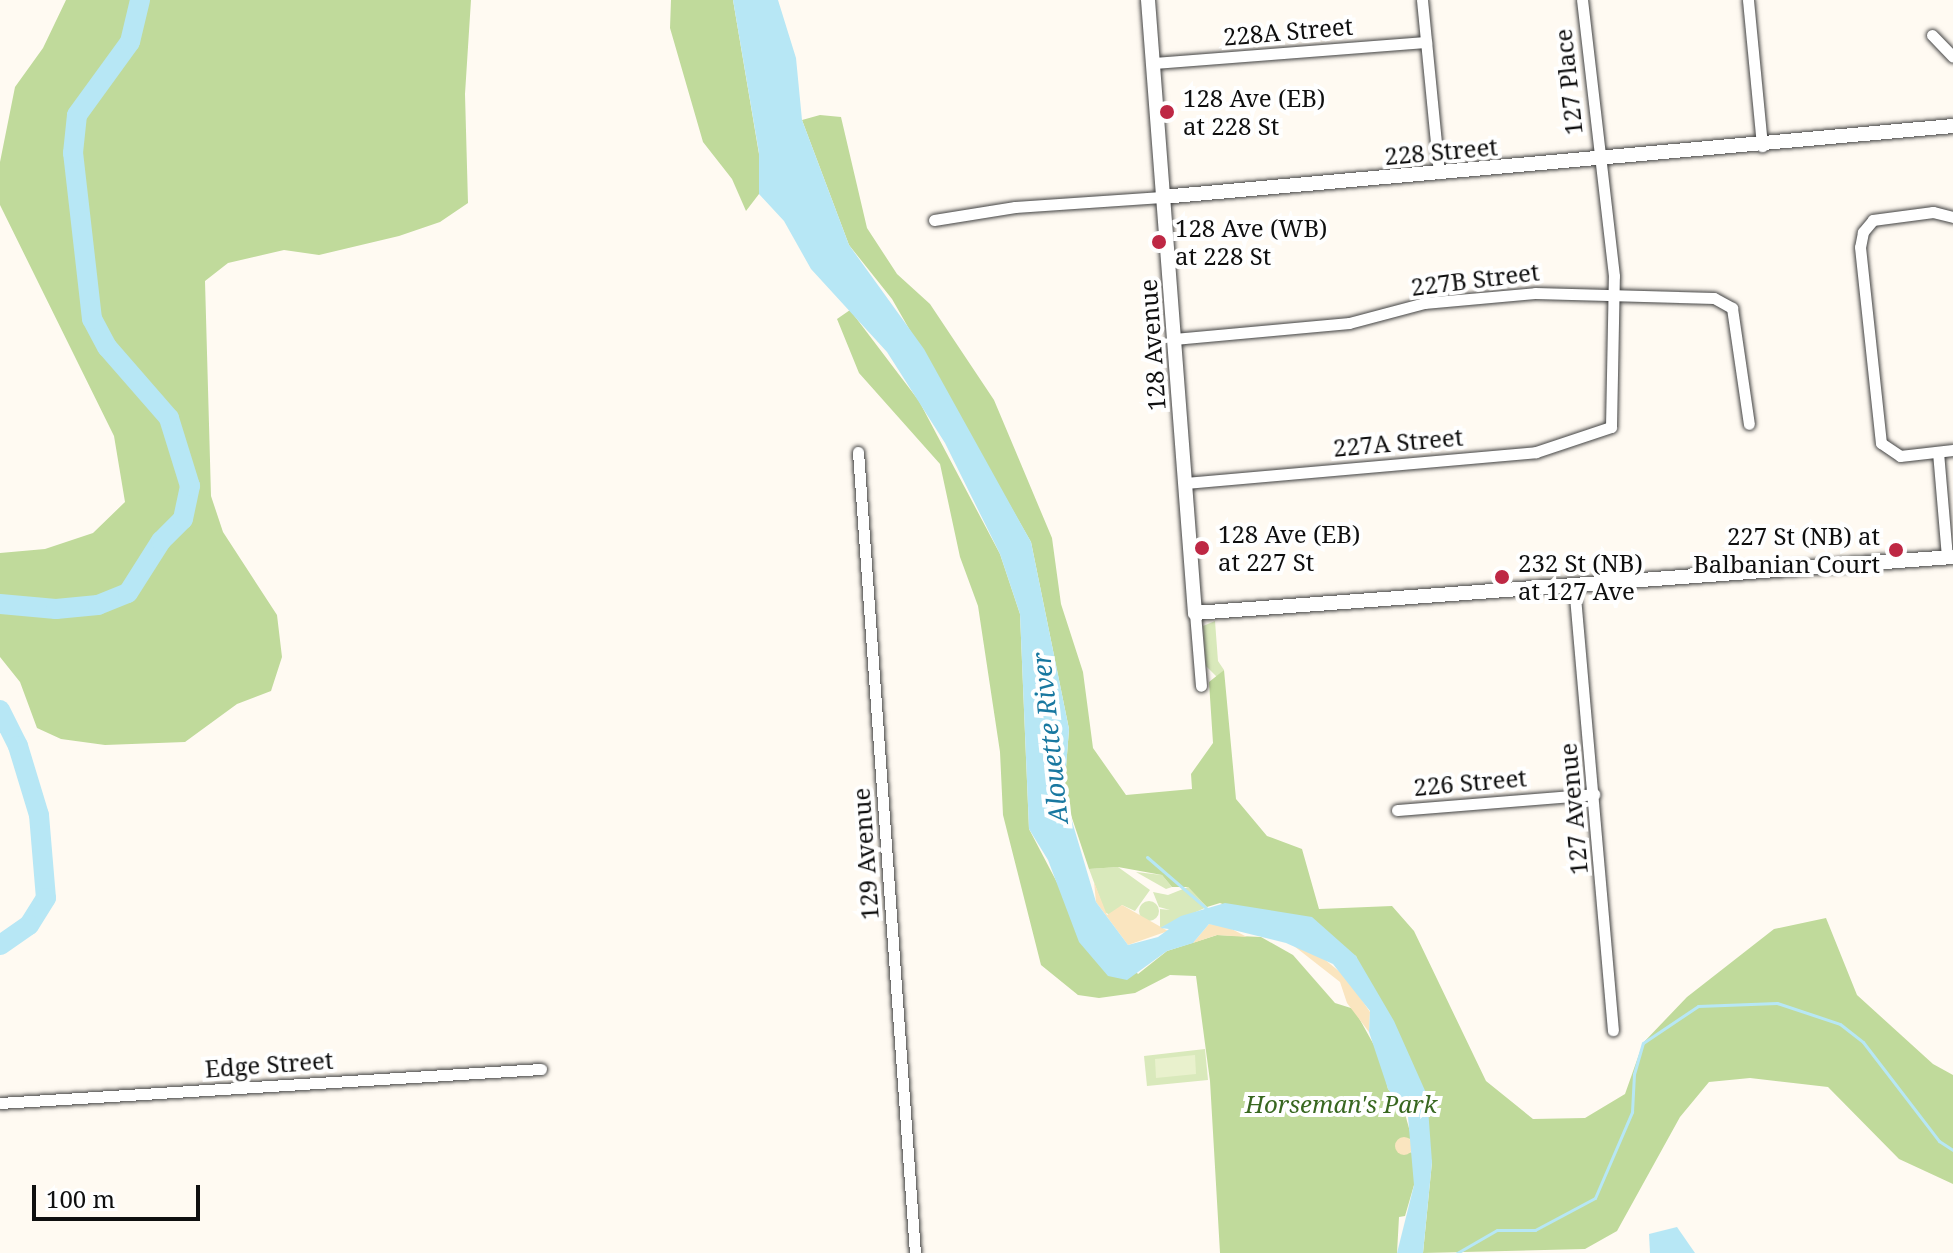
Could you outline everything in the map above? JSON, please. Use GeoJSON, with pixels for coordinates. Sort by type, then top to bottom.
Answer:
{"type":"FeatureCollection","features":[{"type":"Feature","properties":{"kind":"street","name":"128 Avenue"},"geometry":{"type":"LineString","coordinates":[[1148,0],[1201,686]]}},
{"type":"Feature","properties":{"kind":"street"},"geometry":{"type":"LineString","coordinates":[[1422,0],[1439,173]]}},
{"type":"Feature","properties":{"kind":"street","name":"127 Place"},"geometry":{"type":"LineString","coordinates":[[1582,0],[1600,159]]}},
{"type":"Feature","properties":{"kind":"street"},"geometry":{"type":"LineString","coordinates":[[1748,0],[1762,146]]}},
{"type":"Feature","properties":{"kind":"street"},"geometry":{"type":"LineString","coordinates":[[1932,35],[1953,57]]}},
{"type":"Feature","properties":{"kind":"street","name":"228A Street"},"geometry":{"type":"LineString","coordinates":[[1153,63],[1426,42]]}},
{"type":"Feature","properties":{"kind":"street","name":"228 Street"},"geometry":{"type":"LineString","coordinates":[[934,220],[1015,207],[1762,146],[1953,126]]}},
{"type":"Feature","properties":{"kind":"street"},"geometry":{"type":"LineString","coordinates":[[1600,159],[1614,292]]}},
{"type":"Feature","properties":{"kind":"street"},"geometry":{"type":"LineString","coordinates":[[1953,217],[1933,212],[1879,218],[1868,223],[1861,239],[1878,438],[1885,449],[1900,456],[1953,450]]}},
{"type":"Feature","properties":{"kind":"street","name":"227B Street"},"geometry":{"type":"LineString","coordinates":[[1174,339],[1349,323],[1440,302],[1614,292],[1714,298],[1732,308],[1749,424]]}},
{"type":"Feature","properties":{"kind":"street","name":"227A Street"},"geometry":{"type":"LineString","coordinates":[[1185,483],[1536,452],[1611,427],[1614,292]]}},
{"type":"Feature","properties":{"kind":"street","name":"129 Avenue"},"geometry":{"type":"LineString","coordinates":[[858,452],[915,1253]]}},
{"type":"Feature","properties":{"kind":"street"},"geometry":{"type":"LineString","coordinates":[[1195,613],[1950,557],[1938,452]]}},
{"type":"Feature","properties":{"kind":"street","name":"127 Avenue"},"geometry":{"type":"LineString","coordinates":[[1574,585],[1613,1030]]}},
{"type":"Feature","properties":{"kind":"street","name":"226 Street"},"geometry":{"type":"LineString","coordinates":[[1397,810],[1594,794]]}},
{"type":"Feature","properties":{"kind":"street","name":"Edge Street"},"geometry":{"type":"LineString","coordinates":[[0,1103],[541,1069]]}},
{"type":"Feature","properties":{"kind":"green space"},"geometry":{"type":"Polygon","coordinates":[[[66,0],[471,0],[465,94],[468,203],[440,222],[399,236],[319,255],[284,250],[228,263],[205,281],[211,496],[223,532],[277,615],[282,657],[271,691],[237,704],[185,742],[105,745],[61,739],[37,728],[20,682],[0,657],[0,553],[45,549],[93,533],[125,502],[114,436],[0,205],[0,162],[15,87],[43,48],[66,0]]]}},
{"type":"Feature","properties":{"kind":"green space"},"geometry":{"type":"Polygon","coordinates":[[[671,0],[733,0],[759,154],[759,194],[746,211],[732,179],[703,142],[670,28],[671,0]]]}},
{"type":"Feature","properties":{"kind":"green space"},"geometry":{"type":"Polygon","coordinates":[[[820,115],[841,117],[867,228],[897,274],[930,304],[994,400],[1052,538],[1061,604],[1083,672],[1093,748],[1126,795],[1192,789],[1191,774],[1213,743],[1209,682],[1224,670],[1236,799],[1267,836],[1302,849],[1319,909],[1392,906],[1414,931],[1486,1081],[1533,1119],[1585,1118],[1625,1094],[1643,1043],[1687,997],[1774,929],[1826,918],[1857,995],[1933,1064],[1953,1075],[1953,1184],[1899,1159],[1828,1087],[1750,1078],[1709,1082],[1680,1117],[1617,1231],[1585,1249],[1423,1253],[1432,1162],[1356,956],[1220,903],[1207,907],[1188,887],[1172,887],[1162,875],[1118,867],[1089,869],[1064,794],[1069,729],[1031,542],[892,299],[849,245],[802,120],[820,115]]]}},
{"type":"Feature","properties":{"kind":"green space","name":"Horseman's Park"},"geometry":{"type":"Polygon","coordinates":[[[850,310],[919,401],[1000,554],[1020,614],[1029,829],[1062,892],[1138,974],[1167,951],[1217,935],[1261,937],[1293,955],[1335,1003],[1354,1009],[1380,1056],[1388,1089],[1402,1103],[1412,1139],[1400,1138],[1397,1150],[1414,1153],[1414,1185],[1405,1216],[1399,1217],[1397,1253],[1220,1253],[1210,1081],[1196,976],[1170,975],[1135,993],[1099,998],[1078,995],[1041,965],[1003,815],[1000,752],[978,606],[960,557],[940,464],[859,373],[837,319],[850,310]]]}},
{"type":"Feature","properties":{"kind":"green space"},"geometry":{"type":"Polygon","coordinates":[[[1215,621],[1218,661],[1224,670],[1217,677],[1206,666],[1203,626],[1215,621]]]}},
{"type":"Feature","properties":{"kind":"green space"},"geometry":{"type":"Polygon","coordinates":[[[1118,867],[1150,890],[1135,911],[1122,905],[1111,916],[1105,912],[1089,869],[1118,867]]]}},
{"type":"Feature","properties":{"kind":"green space"},"geometry":{"type":"Polygon","coordinates":[[[1136,872],[1162,875],[1172,887],[1166,889],[1136,872]]]}},
{"type":"Feature","properties":{"kind":"green space"},"geometry":{"type":"Polygon","coordinates":[[[1188,887],[1207,907],[1160,928],[1160,909],[1170,910],[1159,907],[1153,892],[1168,895],[1188,887]]]}},
{"type":"Feature","properties":{"kind":"green space"},"geometry":{"type":"Polygon","coordinates":[[[1149,901],[1156,904],[1159,911],[1156,918],[1149,921],[1142,918],[1139,911],[1142,904],[1149,901]]]}},
{"type":"Feature","properties":{"kind":"green space"},"geometry":{"type":"Polygon","coordinates":[[[1205,1049],[1208,1080],[1147,1086],[1144,1056],[1205,1049]]]}},
{"type":"Feature","properties":{"kind":"green space"},"geometry":{"type":"Polygon","coordinates":[[[1195,1055],[1196,1074],[1156,1078],[1155,1059],[1195,1055]]]}},
{"type":"Feature","properties":{"kind":"sand"},"geometry":{"type":"Polygon","coordinates":[[[1094,882],[1107,915],[1122,905],[1168,931],[1128,945],[1096,902],[1094,882]]]}},
{"type":"Feature","properties":{"kind":"sand"},"geometry":{"type":"Polygon","coordinates":[[[1209,924],[1226,926],[1247,937],[1217,935],[1193,943],[1209,924]]]}},
{"type":"Feature","properties":{"kind":"sand"},"geometry":{"type":"Polygon","coordinates":[[[1294,946],[1318,954],[1346,977],[1370,1012],[1369,1032],[1347,1003],[1340,982],[1294,946]]]}},
{"type":"Feature","properties":{"kind":"sand"},"geometry":{"type":"Polygon","coordinates":[[[1400,1137],[1408,1137],[1413,1146],[1411,1153],[1400,1155],[1395,1150],[1395,1142],[1400,1137]]]}},
{"type":"Feature","properties":{"kind":"water","name":"Alouette River"},"geometry":{"type":"Polygon","coordinates":[[[733,0],[778,0],[796,58],[802,120],[849,245],[924,349],[1031,542],[1069,729],[1064,794],[1096,902],[1128,945],[1158,937],[1169,929],[1160,928],[1181,916],[1225,903],[1312,917],[1356,956],[1394,1021],[1427,1095],[1432,1162],[1423,1253],[1397,1253],[1414,1185],[1408,1117],[1388,1089],[1369,1032],[1370,1011],[1333,964],[1286,943],[1209,924],[1193,943],[1167,951],[1127,980],[1108,976],[1079,942],[1048,860],[1029,829],[1020,614],[1000,554],[945,443],[887,352],[811,269],[784,221],[759,194],[759,153],[733,0]]]}},
{"type":"Feature","properties":{"kind":"water"},"geometry":{"type":"Polygon","coordinates":[[[1677,1227],[1695,1253],[1650,1253],[1649,1234],[1677,1227]]]}},
{"type":"Feature","properties":{"kind":"waterway"},"geometry":{"type":"LineString","coordinates":[[0,604],[56,609],[98,605],[128,593],[161,541],[183,519],[190,486],[169,418],[107,347],[92,319],[73,153],[77,115],[130,42],[140,0]]}},
{"type":"Feature","properties":{"kind":"waterway"},"geometry":{"type":"LineString","coordinates":[[0,710],[18,746],[39,815],[46,898],[29,925],[0,945]]}},
{"type":"Feature","properties":{"kind":"waterway"},"geometry":{"type":"LineString","coordinates":[[1147,857],[1207,909]]}},
{"type":"Feature","properties":{"kind":"waterway"},"geometry":{"type":"LineString","coordinates":[[1457,1253],[1497,1230],[1535,1230],[1595,1198],[1632,1112],[1634,1074],[1643,1043],[1698,1006],[1777,1003],[1840,1024],[1863,1042],[1939,1141],[1953,1150]]}},
{"type":"Feature","properties":{"kind":"place","name":"128 Ave (EB) at 228 St"},"geometry":{"type":"Point","coordinates":[1167,112]}},
{"type":"Feature","properties":{"kind":"place","name":"128 Ave (WB) at 228 St"},"geometry":{"type":"Point","coordinates":[1159,242]}},
{"type":"Feature","properties":{"kind":"place","name":"128 Ave (EB) at 227 St"},"geometry":{"type":"Point","coordinates":[1202,548]}},
{"type":"Feature","properties":{"kind":"place","name":"227 St (NB) at Balbanian Court"},"geometry":{"type":"Point","coordinates":[1896,550]}},
{"type":"Feature","properties":{"kind":"place","name":"232 St (NB) at 127 Ave"},"geometry":{"type":"Point","coordinates":[1502,577]}}]}
